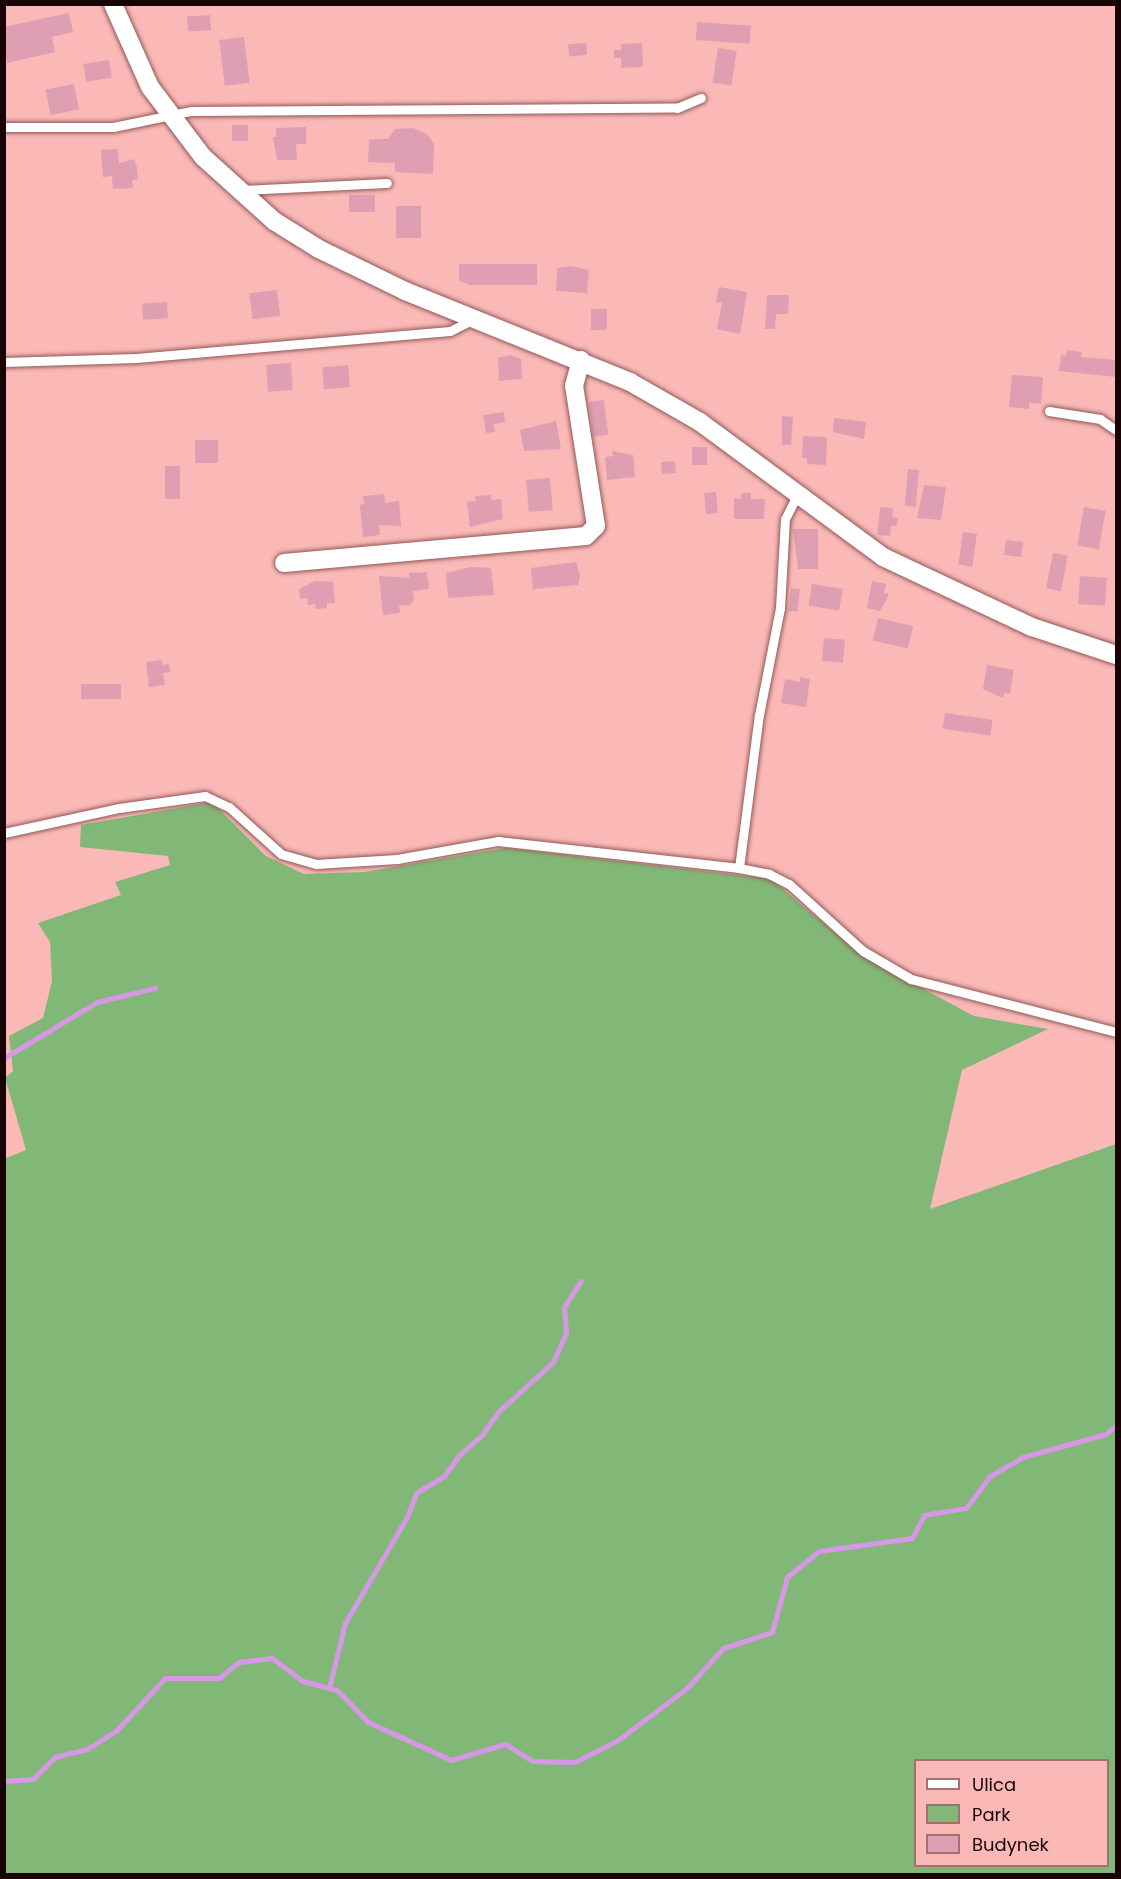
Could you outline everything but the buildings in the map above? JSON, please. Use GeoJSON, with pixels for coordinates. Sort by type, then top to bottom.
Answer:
{"type":"FeatureCollection","features":[{"type":"Feature","properties":{"kind":"street"},"geometry":{"type":"LineString","coordinates":[[113,4],[150,87],[171,118],[236,190],[319,249],[396,286],[581,360],[700,422],[847,533],[920,576],[1032,627],[1116,655]]}},
{"type":"Feature","properties":{"kind":"street"},"geometry":{"type":"LineString","coordinates":[[284,563],[586,536],[596,526],[574,387],[581,360]]}},
{"type":"Feature","properties":{"kind":"lane"},"geometry":{"type":"LineString","coordinates":[[4,127],[113,127],[171,118],[191,111],[677,108],[701,98]]}},
{"type":"Feature","properties":{"kind":"lane"},"geometry":{"type":"LineString","coordinates":[[236,190],[387,183]]}},
{"type":"Feature","properties":{"kind":"lane"},"geometry":{"type":"LineString","coordinates":[[4,362],[136,358],[450,331],[476,318]]}},
{"type":"Feature","properties":{"kind":"lane"},"geometry":{"type":"LineString","coordinates":[[1049,411],[1100,419],[1116,430]]}},
{"type":"Feature","properties":{"kind":"lane"},"geometry":{"type":"LineString","coordinates":[[739,868],[759,715],[780,608],[786,519],[798,494]]}},
{"type":"Feature","properties":{"kind":"lane"},"geometry":{"type":"LineString","coordinates":[[4,833],[119,808],[205,796],[229,807],[281,855],[316,864],[397,859],[498,842],[739,868],[769,874],[789,884],[863,951],[911,980],[1116,1032]]}},
{"type":"Feature","properties":{"kind":"green space"},"geometry":{"type":"Polygon","coordinates":[[[212,802],[266,856],[304,874],[364,872],[505,848],[771,879],[862,956],[974,1016],[1048,1029],[962,1070],[930,1209],[1116,1144],[1116,1874],[5,1874],[4,1159],[26,1150],[5,1078],[13,1071],[9,1036],[43,1018],[52,981],[50,942],[38,923],[121,895],[115,882],[170,865],[168,856],[80,847],[81,825],[212,802]]]}},
{"type":"Feature","properties":{"kind":"waterway"},"geometry":{"type":"LineString","coordinates":[[4,1058],[97,1002],[155,988]]}},
{"type":"Feature","properties":{"kind":"waterway"},"geometry":{"type":"LineString","coordinates":[[329,1688],[345,1623],[407,1517],[416,1493],[444,1476],[459,1455],[482,1435],[499,1411],[553,1362],[566,1333],[564,1307],[581,1281]]}},
{"type":"Feature","properties":{"kind":"waterway"},"geometry":{"type":"LineString","coordinates":[[4,1781],[33,1779],[55,1757],[87,1749],[116,1731],[165,1678],[219,1678],[239,1662],[272,1658],[303,1681],[337,1690],[368,1722],[451,1760],[505,1744],[532,1761],[575,1762],[618,1740],[688,1687],[723,1648],[772,1632],[787,1577],[819,1551],[912,1538],[924,1515],[966,1508],[990,1476],[1023,1457],[1106,1434],[1116,1425]]}}]}
